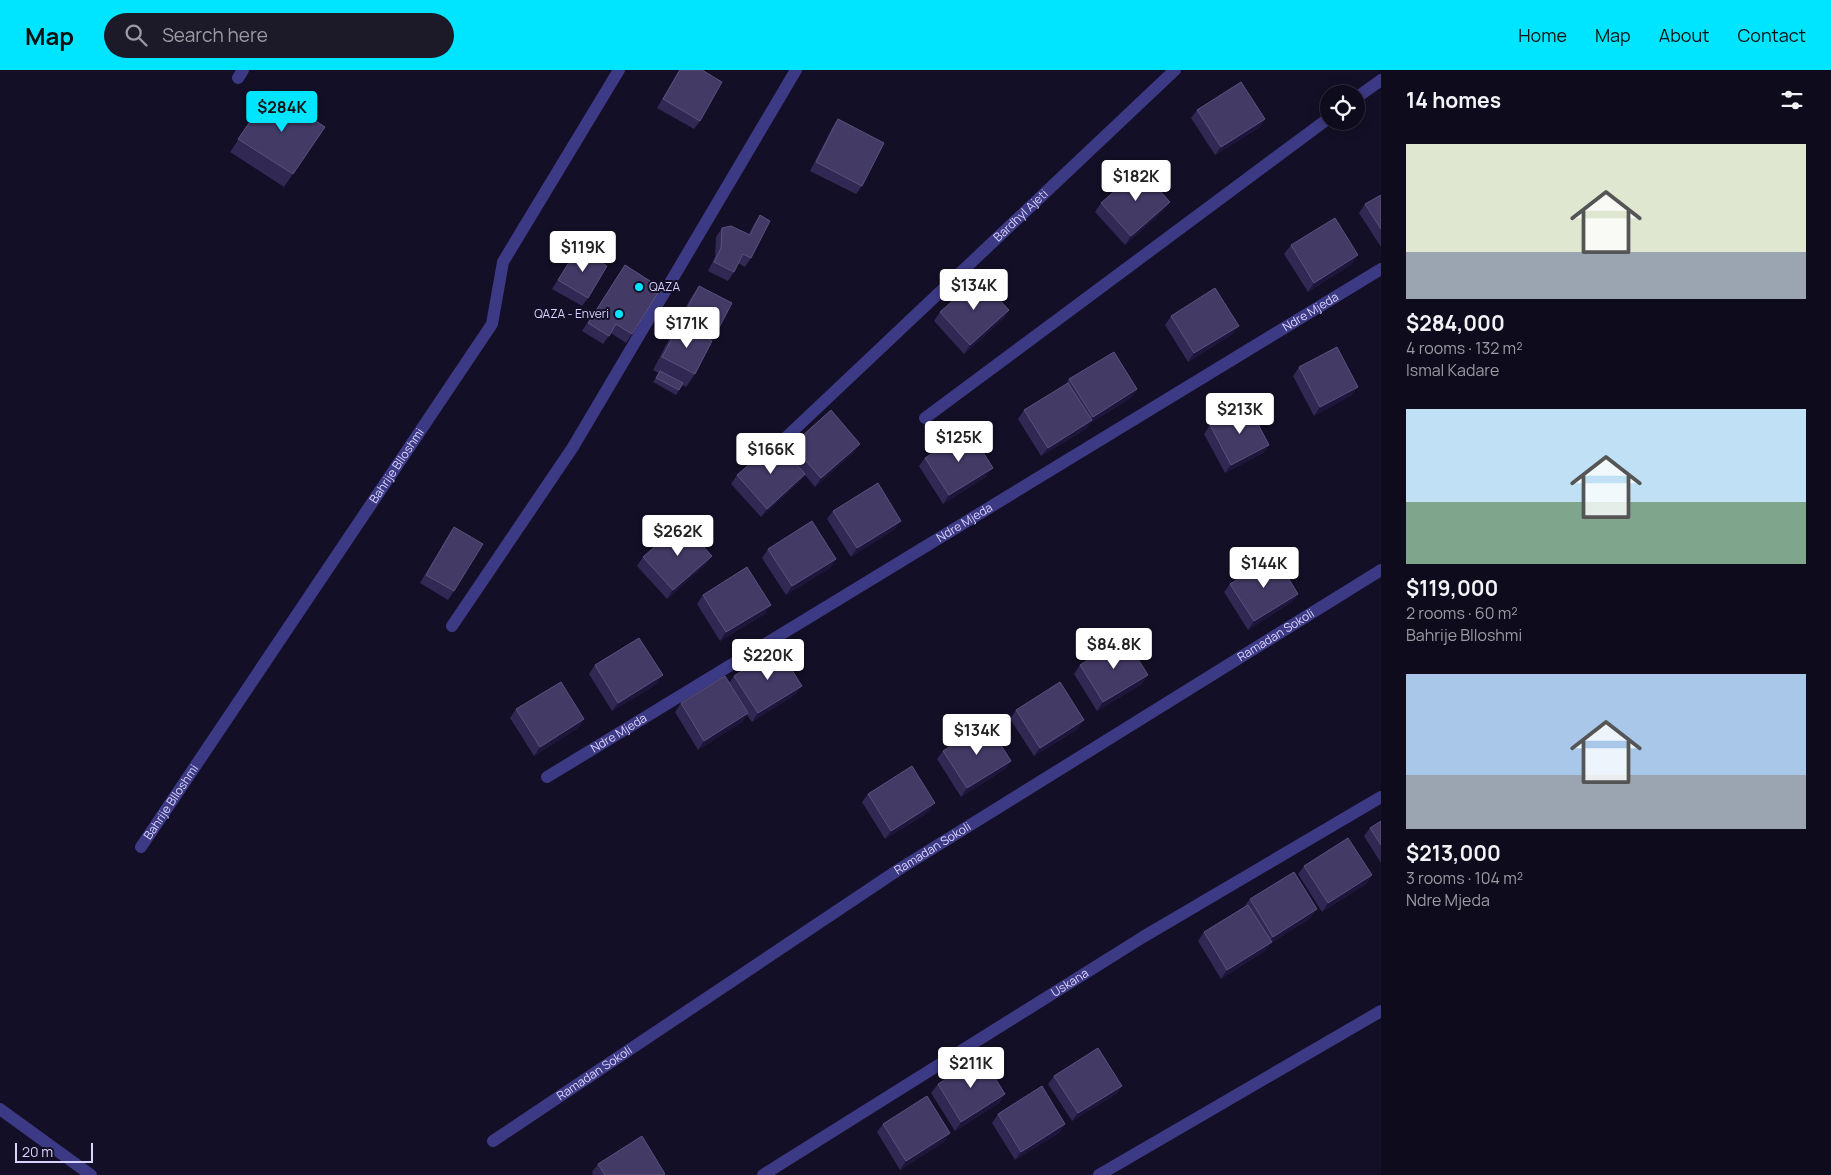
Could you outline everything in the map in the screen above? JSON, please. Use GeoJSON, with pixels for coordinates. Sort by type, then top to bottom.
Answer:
{"type":"FeatureCollection","features":[{"type":"Feature","properties":{"kind":"street","name":"Bahrije Blloshmi"},"geometry":{"type":"LineString","coordinates":[[141,847],[492,324],[502,262],[620,70]]}},
{"type":"Feature","properties":{"kind":"street"},"geometry":{"type":"LineString","coordinates":[[452,626],[573,447],[796,70]]}},
{"type":"Feature","properties":{"kind":"street","name":"Bardhyl Ajeti"},"geometry":{"type":"LineString","coordinates":[[778,445],[1175,70]]}},
{"type":"Feature","properties":{"kind":"street"},"geometry":{"type":"LineString","coordinates":[[1365,92],[1381,80]]}},
{"type":"Feature","properties":{"kind":"street"},"geometry":{"type":"LineString","coordinates":[[925,418],[1320,125]]}},
{"type":"Feature","properties":{"kind":"street","name":"Ndre Mjeda"},"geometry":{"type":"LineString","coordinates":[[547,778],[1381,269]]}},
{"type":"Feature","properties":{"kind":"street","name":"Ramadan Sokoli"},"geometry":{"type":"LineString","coordinates":[[493,1141],[901,868],[1381,570]]}},
{"type":"Feature","properties":{"kind":"street","name":"Uskana"},"geometry":{"type":"LineString","coordinates":[[763,1175],[1142,937],[1381,797]]}},
{"type":"Feature","properties":{"kind":"street"},"geometry":{"type":"LineString","coordinates":[[1099,1175],[1381,1011]]}},
{"type":"Feature","properties":{"kind":"street"},"geometry":{"type":"LineString","coordinates":[[0,1109],[91,1175]]}},
{"type":"Feature","properties":{"kind":"building"},"geometry":{"type":"Polygon","coordinates":[[[680,70],[702,70],[722,82],[700,121],[663,99],[680,70]]]}},
{"type":"Feature","properties":{"kind":"building"},"geometry":{"type":"Polygon","coordinates":[[[1241,82],[1265,119],[1221,147],[1197,110],[1241,82]]]}},
{"type":"Feature","properties":{"kind":"building"},"geometry":{"type":"Polygon","coordinates":[[[271,91],[325,127],[293,174],[238,139],[271,91]]]}},
{"type":"Feature","properties":{"kind":"building"},"geometry":{"type":"Polygon","coordinates":[[[838,119],[884,143],[862,186],[816,162],[838,119]]]}},
{"type":"Feature","properties":{"kind":"building"},"geometry":{"type":"Polygon","coordinates":[[[1140,169],[1170,202],[1131,236],[1101,203],[1140,169]]]}},
{"type":"Feature","properties":{"kind":"building"},"geometry":{"type":"Polygon","coordinates":[[[1381,195],[1381,229],[1365,204],[1381,195]]]}},
{"type":"Feature","properties":{"kind":"building"},"geometry":{"type":"Polygon","coordinates":[[[760,215],[770,221],[751,258],[743,254],[734,272],[714,262],[721,248],[722,228],[731,226],[750,235],[760,215]]]}},
{"type":"Feature","properties":{"kind":"building"},"geometry":{"type":"Polygon","coordinates":[[[1335,218],[1358,255],[1314,283],[1291,245],[1335,218]]]}},
{"type":"Feature","properties":{"kind":"building"},"geometry":{"type":"Polygon","coordinates":[[[578,248],[607,266],[588,298],[558,280],[578,248]]]}},
{"type":"Feature","properties":{"kind":"building","name":"QAZA - Enveri"},"geometry":{"type":"Polygon","coordinates":[[[625,265],[661,288],[632,334],[616,324],[609,336],[588,323],[625,265]]]}},
{"type":"Feature","properties":{"kind":"building"},"geometry":{"type":"Polygon","coordinates":[[[979,278],[1009,310],[970,345],[940,312],[979,278]]]}},
{"type":"Feature","properties":{"kind":"building"},"geometry":{"type":"Polygon","coordinates":[[[699,286],[732,303],[713,339],[680,322],[699,286]]]}},
{"type":"Feature","properties":{"kind":"building"},"geometry":{"type":"Polygon","coordinates":[[[1215,288],[1239,326],[1194,353],[1171,316],[1215,288]]]}},
{"type":"Feature","properties":{"kind":"building"},"geometry":{"type":"Polygon","coordinates":[[[680,324],[712,341],[695,374],[662,357],[680,324]]]}},
{"type":"Feature","properties":{"kind":"building"},"geometry":{"type":"Polygon","coordinates":[[[1337,347],[1358,387],[1320,407],[1299,367],[1337,347]]]}},
{"type":"Feature","properties":{"kind":"building"},"geometry":{"type":"Polygon","coordinates":[[[1114,352],[1137,389],[1093,417],[1069,379],[1114,352]]]}},
{"type":"Feature","properties":{"kind":"building"},"geometry":{"type":"Polygon","coordinates":[[[660,371],[683,383],[679,390],[656,378],[660,371]]]}},
{"type":"Feature","properties":{"kind":"building"},"geometry":{"type":"Polygon","coordinates":[[[1068,383],[1092,420],[1048,448],[1024,410],[1068,383]]]}},
{"type":"Feature","properties":{"kind":"building"},"geometry":{"type":"Polygon","coordinates":[[[1248,405],[1269,445],[1231,465],[1210,425],[1248,405]]]}},
{"type":"Feature","properties":{"kind":"building"},"geometry":{"type":"Polygon","coordinates":[[[831,410],[860,444],[821,478],[792,445],[831,410]]]}},
{"type":"Feature","properties":{"kind":"building"},"geometry":{"type":"Polygon","coordinates":[[[969,430],[993,468],[949,495],[925,458],[969,430]]]}},
{"type":"Feature","properties":{"kind":"building"},"geometry":{"type":"Polygon","coordinates":[[[776,441],[805,474],[767,509],[737,475],[776,441]]]}},
{"type":"Feature","properties":{"kind":"building"},"geometry":{"type":"Polygon","coordinates":[[[878,483],[901,521],[857,548],[833,511],[878,483]]]}},
{"type":"Feature","properties":{"kind":"building"},"geometry":{"type":"Polygon","coordinates":[[[812,521],[836,559],[792,586],[768,549],[812,521]]]}},
{"type":"Feature","properties":{"kind":"building"},"geometry":{"type":"Polygon","coordinates":[[[682,523],[712,556],[673,590],[643,557],[682,523]]]}},
{"type":"Feature","properties":{"kind":"building"},"geometry":{"type":"Polygon","coordinates":[[[454,527],[483,544],[454,591],[426,575],[454,527]]]}},
{"type":"Feature","properties":{"kind":"building"},"geometry":{"type":"Polygon","coordinates":[[[1275,556],[1298,594],[1254,621],[1230,584],[1275,556]]]}},
{"type":"Feature","properties":{"kind":"building"},"geometry":{"type":"Polygon","coordinates":[[[747,567],[771,605],[726,632],[703,595],[747,567]]]}},
{"type":"Feature","properties":{"kind":"building"},"geometry":{"type":"Polygon","coordinates":[[[1124,637],[1148,675],[1103,702],[1080,665],[1124,637]]]}},
{"type":"Feature","properties":{"kind":"building"},"geometry":{"type":"Polygon","coordinates":[[[639,638],[663,675],[618,703],[595,665],[639,638]]]}},
{"type":"Feature","properties":{"kind":"building"},"geometry":{"type":"Polygon","coordinates":[[[778,648],[802,686],[758,713],[734,676],[778,648]]]}},
{"type":"Feature","properties":{"kind":"building"},"geometry":{"type":"Polygon","coordinates":[[[725,676],[748,713],[704,741],[681,703],[725,676]]]}},
{"type":"Feature","properties":{"kind":"building"},"geometry":{"type":"Polygon","coordinates":[[[561,682],[584,719],[540,747],[516,709],[561,682]]]}},
{"type":"Feature","properties":{"kind":"building"},"geometry":{"type":"Polygon","coordinates":[[[1060,682],[1084,720],[1040,748],[1016,710],[1060,682]]]}},
{"type":"Feature","properties":{"kind":"building"},"geometry":{"type":"Polygon","coordinates":[[[987,723],[1011,761],[967,788],[943,751],[987,723]]]}},
{"type":"Feature","properties":{"kind":"building"},"geometry":{"type":"Polygon","coordinates":[[[912,766],[935,803],[891,831],[868,794],[912,766]]]}},
{"type":"Feature","properties":{"kind":"building"},"geometry":{"type":"Polygon","coordinates":[[[1381,821],[1381,845],[1370,828],[1381,821]]]}},
{"type":"Feature","properties":{"kind":"building"},"geometry":{"type":"Polygon","coordinates":[[[1348,838],[1372,875],[1328,903],[1304,866],[1348,838]]]}},
{"type":"Feature","properties":{"kind":"building"},"geometry":{"type":"Polygon","coordinates":[[[1294,872],[1317,909],[1273,937],[1250,899],[1294,872]]]}},
{"type":"Feature","properties":{"kind":"building"},"geometry":{"type":"Polygon","coordinates":[[[1248,905],[1272,942],[1227,970],[1204,932],[1248,905]]]}},
{"type":"Feature","properties":{"kind":"building"},"geometry":{"type":"Polygon","coordinates":[[[1098,1048],[1122,1086],[1078,1113],[1054,1076],[1098,1048]]]}},
{"type":"Feature","properties":{"kind":"building"},"geometry":{"type":"Polygon","coordinates":[[[982,1057],[1005,1094],[961,1122],[938,1084],[982,1057]]]}},
{"type":"Feature","properties":{"kind":"building"},"geometry":{"type":"Polygon","coordinates":[[[1042,1086],[1065,1124],[1021,1152],[998,1114],[1042,1086]]]}},
{"type":"Feature","properties":{"kind":"building"},"geometry":{"type":"Polygon","coordinates":[[[927,1096],[950,1133],[906,1161],[883,1124],[927,1096]]]}},
{"type":"Feature","properties":{"kind":"building"},"geometry":{"type":"Polygon","coordinates":[[[642,1136],[665,1174],[605,1175],[598,1164],[642,1136]]]}},
{"type":"Feature","properties":{"kind":"place","name":"QAZA"},"geometry":{"type":"Point","coordinates":[639,287]}},
{"type":"Feature","properties":{"kind":"place","name":"QAZA - Enveri"},"geometry":{"type":"Point","coordinates":[619,314]}}]}
